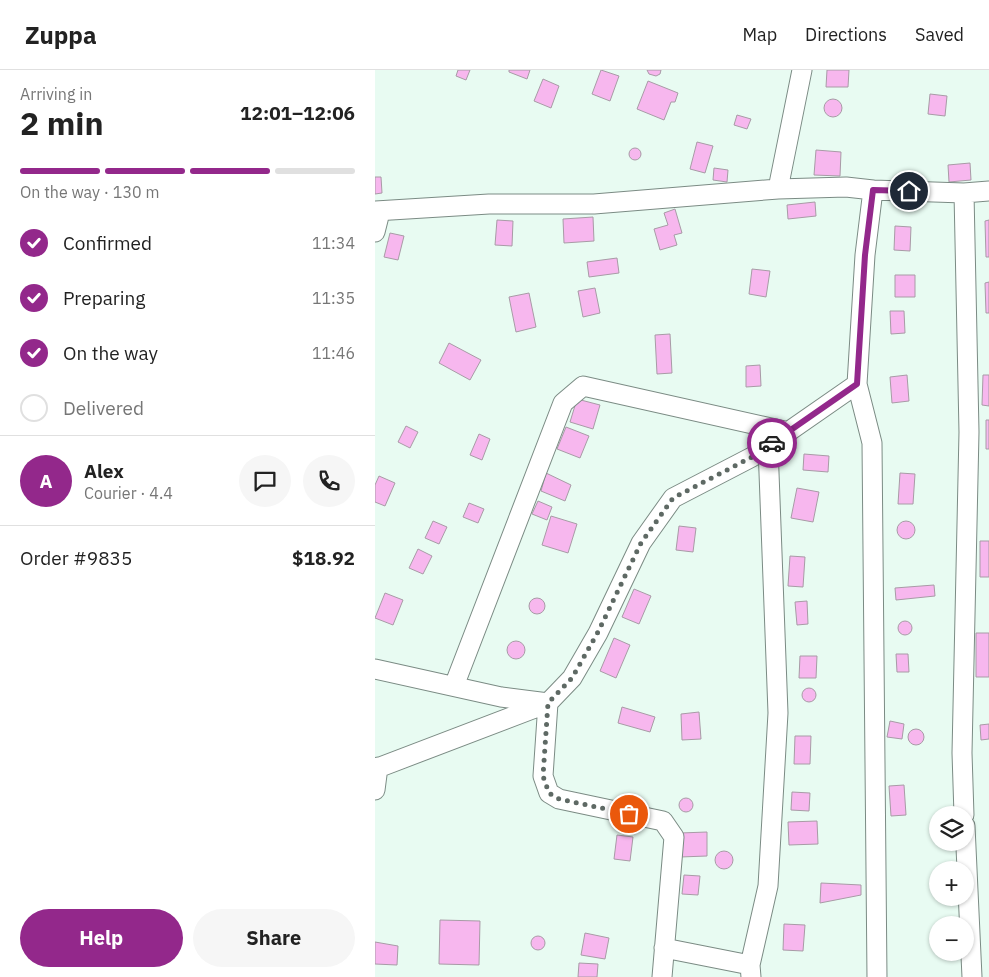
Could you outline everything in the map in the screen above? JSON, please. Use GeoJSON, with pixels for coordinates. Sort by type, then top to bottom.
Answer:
{"type":"FeatureCollection","features":[{"type":"Feature","properties":{"kind":"street"},"geometry":{"type":"LineString","coordinates":[[778,189],[802,70]]}},
{"type":"Feature","properties":{"kind":"street"},"geometry":{"type":"LineString","coordinates":[[375,232],[378,212],[489,204],[593,204],[778,189],[846,187],[873,190],[964,193],[989,191]]}},
{"type":"Feature","properties":{"kind":"street"},"geometry":{"type":"LineString","coordinates":[[873,190],[865,255],[857,384],[872,443],[877,977]]}},
{"type":"Feature","properties":{"kind":"street"},"geometry":{"type":"LineString","coordinates":[[964,193],[969,432],[962,753],[965,806]]}},
{"type":"Feature","properties":{"kind":"street"},"geometry":{"type":"LineString","coordinates":[[375,790],[376,768],[548,703],[572,678],[598,632],[641,543],[673,498],[752,457],[857,384]]}},
{"type":"Feature","properties":{"kind":"street"},"geometry":{"type":"LineString","coordinates":[[454,686],[563,403],[583,386],[789,432]]}},
{"type":"Feature","properties":{"kind":"street"},"geometry":{"type":"LineString","coordinates":[[664,948],[751,971],[768,886],[778,713],[769,446]]}},
{"type":"Feature","properties":{"kind":"street"},"geometry":{"type":"LineString","coordinates":[[375,668],[501,697],[548,703]]}},
{"type":"Feature","properties":{"kind":"street"},"geometry":{"type":"LineString","coordinates":[[548,703],[543,776],[549,793],[559,799],[663,821],[674,837],[662,977]]}},
{"type":"Feature","properties":{"kind":"street"},"geometry":{"type":"LineString","coordinates":[[966,851],[972,977]]}},
{"type":"Feature","properties":{"kind":"building"},"geometry":{"type":"Polygon","coordinates":[[[458,70],[470,70],[466,80],[456,76],[458,70]]]}},
{"type":"Feature","properties":{"kind":"building"},"geometry":{"type":"Polygon","coordinates":[[[509,70],[530,70],[527,79],[509,72],[509,70]]]}},
{"type":"Feature","properties":{"kind":"building"},"geometry":{"type":"Polygon","coordinates":[[[601,70],[619,76],[610,101],[592,94],[601,70]]]}},
{"type":"Feature","properties":{"kind":"building"},"geometry":{"type":"Polygon","coordinates":[[[647,70],[661,70],[660,74],[656,76],[649,74],[647,70]]]}},
{"type":"Feature","properties":{"kind":"building"},"geometry":{"type":"Polygon","coordinates":[[[827,70],[849,70],[848,87],[826,87],[827,70]]]}},
{"type":"Feature","properties":{"kind":"building"},"geometry":{"type":"Polygon","coordinates":[[[543,79],[559,86],[551,108],[534,101],[543,79]]]}},
{"type":"Feature","properties":{"kind":"building"},"geometry":{"type":"Polygon","coordinates":[[[648,81],[678,93],[675,102],[671,102],[664,120],[637,109],[648,81]]]}},
{"type":"Feature","properties":{"kind":"building"},"geometry":{"type":"Polygon","coordinates":[[[930,94],[947,96],[945,116],[928,114],[930,94]]]}},
{"type":"Feature","properties":{"kind":"building"},"geometry":{"type":"Polygon","coordinates":[[[829,99],[837,99],[842,104],[840,115],[829,117],[824,112],[824,104],[829,99]]]}},
{"type":"Feature","properties":{"kind":"building"},"geometry":{"type":"Polygon","coordinates":[[[737,115],[751,119],[747,129],[734,125],[737,115]]]}},
{"type":"Feature","properties":{"kind":"building"},"geometry":{"type":"Polygon","coordinates":[[[697,142],[713,146],[705,173],[690,169],[697,142]]]}},
{"type":"Feature","properties":{"kind":"building"},"geometry":{"type":"Polygon","coordinates":[[[633,148],[637,148],[641,154],[637,160],[633,160],[629,156],[629,152],[633,148]]]}},
{"type":"Feature","properties":{"kind":"building"},"geometry":{"type":"Polygon","coordinates":[[[816,150],[841,152],[840,176],[814,175],[816,150]]]}},
{"type":"Feature","properties":{"kind":"building"},"geometry":{"type":"Polygon","coordinates":[[[970,163],[971,180],[949,182],[948,165],[970,163]]]}},
{"type":"Feature","properties":{"kind":"building"},"geometry":{"type":"Polygon","coordinates":[[[714,168],[728,170],[727,182],[713,180],[714,168]]]}},
{"type":"Feature","properties":{"kind":"building"},"geometry":{"type":"Polygon","coordinates":[[[375,177],[381,177],[382,193],[375,194],[375,177]]]}},
{"type":"Feature","properties":{"kind":"building"},"geometry":{"type":"Polygon","coordinates":[[[815,202],[816,216],[788,219],[787,205],[815,202]]]}},
{"type":"Feature","properties":{"kind":"building"},"geometry":{"type":"Polygon","coordinates":[[[675,209],[682,233],[674,235],[677,245],[660,250],[654,229],[668,225],[664,213],[675,209]]]}},
{"type":"Feature","properties":{"kind":"building"},"geometry":{"type":"Polygon","coordinates":[[[593,217],[594,241],[564,243],[563,219],[593,217]]]}},
{"type":"Feature","properties":{"kind":"building"},"geometry":{"type":"Polygon","coordinates":[[[497,220],[513,221],[512,246],[495,245],[497,220]]]}},
{"type":"Feature","properties":{"kind":"building"},"geometry":{"type":"Polygon","coordinates":[[[989,220],[989,257],[986,257],[985,221],[989,220]]]}},
{"type":"Feature","properties":{"kind":"building"},"geometry":{"type":"Polygon","coordinates":[[[895,226],[911,227],[910,251],[894,250],[895,226]]]}},
{"type":"Feature","properties":{"kind":"building"},"geometry":{"type":"Polygon","coordinates":[[[390,233],[404,236],[398,260],[384,257],[390,233]]]}},
{"type":"Feature","properties":{"kind":"building"},"geometry":{"type":"Polygon","coordinates":[[[617,258],[619,273],[589,277],[587,262],[617,258]]]}},
{"type":"Feature","properties":{"kind":"building"},"geometry":{"type":"Polygon","coordinates":[[[752,269],[770,271],[766,297],[749,294],[752,269]]]}},
{"type":"Feature","properties":{"kind":"building"},"geometry":{"type":"Polygon","coordinates":[[[895,275],[915,275],[915,297],[895,297],[895,275]]]}},
{"type":"Feature","properties":{"kind":"building"},"geometry":{"type":"Polygon","coordinates":[[[989,282],[989,313],[986,313],[985,283],[989,282]]]}},
{"type":"Feature","properties":{"kind":"building"},"geometry":{"type":"Polygon","coordinates":[[[595,288],[600,313],[583,317],[578,291],[595,288]]]}},
{"type":"Feature","properties":{"kind":"building"},"geometry":{"type":"Polygon","coordinates":[[[529,293],[536,327],[516,332],[509,297],[529,293]]]}},
{"type":"Feature","properties":{"kind":"building"},"geometry":{"type":"Polygon","coordinates":[[[890,311],[904,311],[905,333],[891,334],[890,311]]]}},
{"type":"Feature","properties":{"kind":"building"},"geometry":{"type":"Polygon","coordinates":[[[670,334],[672,373],[657,374],[655,335],[670,334]]]}},
{"type":"Feature","properties":{"kind":"building"},"geometry":{"type":"Polygon","coordinates":[[[449,343],[481,360],[470,380],[439,363],[449,343]]]}},
{"type":"Feature","properties":{"kind":"building"},"geometry":{"type":"Polygon","coordinates":[[[760,365],[761,386],[746,387],[746,366],[760,365]]]}},
{"type":"Feature","properties":{"kind":"building"},"geometry":{"type":"Polygon","coordinates":[[[907,375],[909,401],[892,403],[890,377],[907,375]]]}},
{"type":"Feature","properties":{"kind":"building"},"geometry":{"type":"Polygon","coordinates":[[[983,375],[989,375],[989,406],[982,405],[983,375]]]}},
{"type":"Feature","properties":{"kind":"building"},"geometry":{"type":"Polygon","coordinates":[[[577,399],[600,405],[593,429],[570,422],[577,399]]]}},
{"type":"Feature","properties":{"kind":"building"},"geometry":{"type":"Polygon","coordinates":[[[986,420],[989,420],[989,449],[986,449],[986,420]]]}},
{"type":"Feature","properties":{"kind":"building"},"geometry":{"type":"Polygon","coordinates":[[[406,426],[418,432],[410,448],[398,442],[406,426]]]}},
{"type":"Feature","properties":{"kind":"building"},"geometry":{"type":"Polygon","coordinates":[[[566,427],[589,436],[580,458],[557,449],[566,427]]]}},
{"type":"Feature","properties":{"kind":"building"},"geometry":{"type":"Polygon","coordinates":[[[479,434],[490,439],[482,460],[470,455],[479,434]]]}},
{"type":"Feature","properties":{"kind":"building"},"geometry":{"type":"Polygon","coordinates":[[[804,454],[829,456],[828,472],[803,470],[804,454]]]}},
{"type":"Feature","properties":{"kind":"building"},"geometry":{"type":"Polygon","coordinates":[[[546,473],[571,485],[565,501],[541,491],[546,473]]]}},
{"type":"Feature","properties":{"kind":"building"},"geometry":{"type":"Polygon","coordinates":[[[900,473],[915,474],[913,504],[898,504],[900,473]]]}},
{"type":"Feature","properties":{"kind":"building"},"geometry":{"type":"Polygon","coordinates":[[[379,476],[395,483],[385,506],[375,502],[375,485],[379,476]]]}},
{"type":"Feature","properties":{"kind":"building"},"geometry":{"type":"Polygon","coordinates":[[[797,488],[819,492],[813,522],[791,518],[797,488]]]}},
{"type":"Feature","properties":{"kind":"building"},"geometry":{"type":"Polygon","coordinates":[[[538,501],[552,507],[547,520],[532,514],[538,501]]]}},
{"type":"Feature","properties":{"kind":"building"},"geometry":{"type":"Polygon","coordinates":[[[469,503],[484,509],[478,523],[463,517],[469,503]]]}},
{"type":"Feature","properties":{"kind":"building"},"geometry":{"type":"Polygon","coordinates":[[[551,516],[577,524],[568,553],[542,545],[551,516]]]}},
{"type":"Feature","properties":{"kind":"building"},"geometry":{"type":"Polygon","coordinates":[[[433,521],[447,527],[439,544],[425,538],[433,521]]]}},
{"type":"Feature","properties":{"kind":"building"},"geometry":{"type":"Polygon","coordinates":[[[906,521],[912,524],[915,530],[912,536],[906,539],[900,536],[897,530],[900,524],[906,521]]]}},
{"type":"Feature","properties":{"kind":"building"},"geometry":{"type":"Polygon","coordinates":[[[679,526],[696,528],[693,552],[676,550],[679,526]]]}},
{"type":"Feature","properties":{"kind":"building"},"geometry":{"type":"Polygon","coordinates":[[[980,541],[989,541],[989,577],[980,577],[980,541]]]}},
{"type":"Feature","properties":{"kind":"building"},"geometry":{"type":"Polygon","coordinates":[[[418,549],[432,556],[423,574],[409,568],[418,549]]]}},
{"type":"Feature","properties":{"kind":"building"},"geometry":{"type":"Polygon","coordinates":[[[790,556],[805,557],[803,587],[788,586],[790,556]]]}},
{"type":"Feature","properties":{"kind":"building"},"geometry":{"type":"Polygon","coordinates":[[[934,585],[935,596],[896,600],[895,588],[934,585]]]}},
{"type":"Feature","properties":{"kind":"building"},"geometry":{"type":"Polygon","coordinates":[[[634,589],[651,596],[639,624],[622,617],[634,589]]]}},
{"type":"Feature","properties":{"kind":"building"},"geometry":{"type":"Polygon","coordinates":[[[385,593],[403,600],[393,625],[375,618],[385,593]]]}},
{"type":"Feature","properties":{"kind":"building"},"geometry":{"type":"Polygon","coordinates":[[[537,598],[543,600],[545,606],[543,612],[537,614],[531,612],[529,606],[531,600],[537,598]]]}},
{"type":"Feature","properties":{"kind":"building"},"geometry":{"type":"Polygon","coordinates":[[[807,601],[808,624],[797,625],[795,602],[807,601]]]}},
{"type":"Feature","properties":{"kind":"building"},"geometry":{"type":"Polygon","coordinates":[[[905,621],[910,623],[912,628],[910,633],[905,635],[900,633],[898,628],[900,623],[905,621]]]}},
{"type":"Feature","properties":{"kind":"building"},"geometry":{"type":"Polygon","coordinates":[[[976,633],[989,633],[989,677],[976,677],[976,633]]]}},
{"type":"Feature","properties":{"kind":"building"},"geometry":{"type":"Polygon","coordinates":[[[614,638],[630,645],[616,678],[600,671],[614,638]]]}},
{"type":"Feature","properties":{"kind":"building"},"geometry":{"type":"Polygon","coordinates":[[[512,641],[520,641],[525,646],[523,657],[512,659],[507,654],[507,646],[512,641]]]}},
{"type":"Feature","properties":{"kind":"building"},"geometry":{"type":"Polygon","coordinates":[[[896,654],[908,654],[909,672],[897,672],[896,654]]]}},
{"type":"Feature","properties":{"kind":"building"},"geometry":{"type":"Polygon","coordinates":[[[800,656],[817,656],[816,678],[799,678],[800,656]]]}},
{"type":"Feature","properties":{"kind":"building"},"geometry":{"type":"Polygon","coordinates":[[[809,688],[814,690],[816,695],[814,700],[809,702],[804,700],[802,695],[804,690],[809,688]]]}},
{"type":"Feature","properties":{"kind":"building"},"geometry":{"type":"Polygon","coordinates":[[[622,707],[655,717],[650,732],[618,723],[622,707]]]}},
{"type":"Feature","properties":{"kind":"building"},"geometry":{"type":"Polygon","coordinates":[[[699,712],[701,739],[682,740],[681,714],[699,712]]]}},
{"type":"Feature","properties":{"kind":"building"},"geometry":{"type":"Polygon","coordinates":[[[890,721],[904,724],[902,739],[887,737],[890,721]]]}},
{"type":"Feature","properties":{"kind":"building"},"geometry":{"type":"Polygon","coordinates":[[[989,724],[989,739],[981,740],[980,725],[989,724]]]}},
{"type":"Feature","properties":{"kind":"building"},"geometry":{"type":"Polygon","coordinates":[[[913,729],[919,729],[924,734],[922,743],[913,745],[908,740],[908,734],[913,729]]]}},
{"type":"Feature","properties":{"kind":"building"},"geometry":{"type":"Polygon","coordinates":[[[795,736],[811,736],[810,764],[794,764],[795,736]]]}},
{"type":"Feature","properties":{"kind":"building"},"geometry":{"type":"Polygon","coordinates":[[[904,785],[906,815],[891,816],[889,786],[904,785]]]}},
{"type":"Feature","properties":{"kind":"building"},"geometry":{"type":"Polygon","coordinates":[[[792,792],[810,793],[809,811],[791,810],[792,792]]]}},
{"type":"Feature","properties":{"kind":"building"},"geometry":{"type":"Polygon","coordinates":[[[683,798],[689,798],[693,805],[689,812],[683,812],[679,808],[679,802],[683,798]]]}},
{"type":"Feature","properties":{"kind":"building"},"geometry":{"type":"Polygon","coordinates":[[[817,821],[818,844],[789,845],[788,822],[817,821]]]}},
{"type":"Feature","properties":{"kind":"building"},"geometry":{"type":"Polygon","coordinates":[[[707,832],[707,856],[680,857],[680,833],[707,832]]]}},
{"type":"Feature","properties":{"kind":"building"},"geometry":{"type":"Polygon","coordinates":[[[617,835],[633,837],[630,861],[614,859],[617,835]]]}},
{"type":"Feature","properties":{"kind":"building"},"geometry":{"type":"Polygon","coordinates":[[[724,851],[730,854],[733,860],[730,866],[724,869],[718,866],[715,860],[718,854],[724,851]]]}},
{"type":"Feature","properties":{"kind":"building"},"geometry":{"type":"Polygon","coordinates":[[[684,875],[700,876],[698,895],[682,894],[684,875]]]}},
{"type":"Feature","properties":{"kind":"building"},"geometry":{"type":"Polygon","coordinates":[[[821,883],[861,885],[861,895],[820,903],[821,883]]]}},
{"type":"Feature","properties":{"kind":"building"},"geometry":{"type":"Polygon","coordinates":[[[440,920],[480,921],[479,965],[439,964],[440,920]]]}},
{"type":"Feature","properties":{"kind":"building"},"geometry":{"type":"Polygon","coordinates":[[[784,924],[805,925],[803,951],[783,950],[784,924]]]}},
{"type":"Feature","properties":{"kind":"building"},"geometry":{"type":"Polygon","coordinates":[[[585,933],[609,938],[605,959],[581,955],[585,933]]]}},
{"type":"Feature","properties":{"kind":"building"},"geometry":{"type":"Polygon","coordinates":[[[535,936],[541,936],[545,943],[541,950],[535,950],[531,946],[531,940],[535,936]]]}},
{"type":"Feature","properties":{"kind":"building"},"geometry":{"type":"Polygon","coordinates":[[[375,942],[398,946],[397,965],[375,964],[375,942]]]}},
{"type":"Feature","properties":{"kind":"building"},"geometry":{"type":"Polygon","coordinates":[[[579,963],[598,964],[597,977],[578,977],[579,963]]]}},
{"type":"Feature","properties":{"kind":"way so far"},"geometry":{"type":"LineString","coordinates":[[629,814],[559,799],[549,793],[543,776],[548,703],[572,678],[598,632],[641,543],[673,498],[752,457],[772,443]]}},
{"type":"Feature","properties":{"kind":"route"},"geometry":{"type":"LineString","coordinates":[[772,443],[857,384],[865,255],[873,190],[909,191]]}}]}
